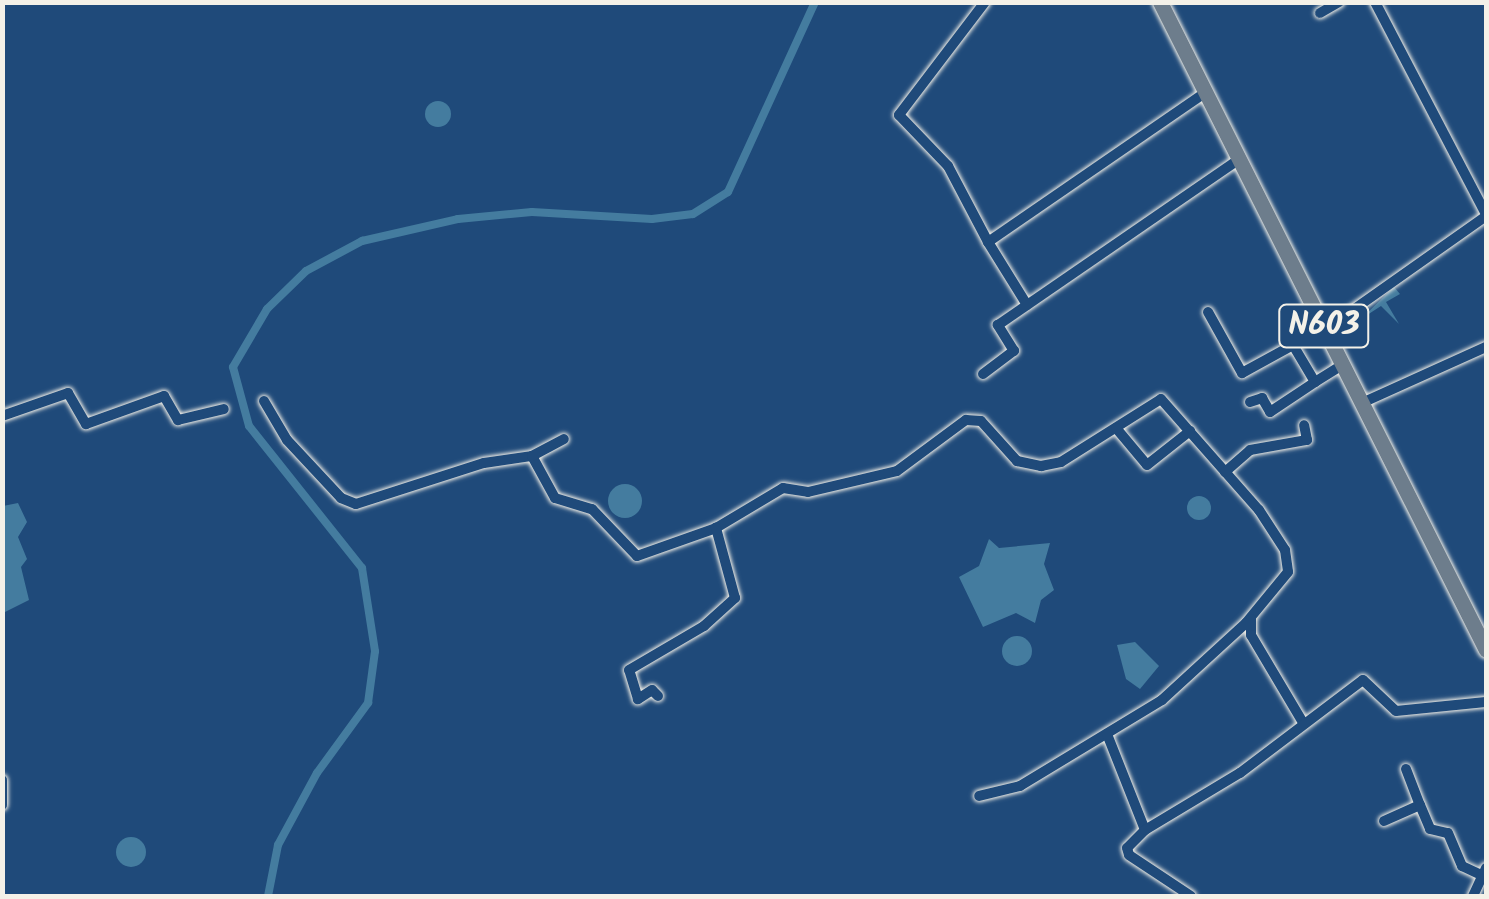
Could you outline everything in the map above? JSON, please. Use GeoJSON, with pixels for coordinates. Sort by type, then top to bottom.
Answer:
{"type":"FeatureCollection","features":[{"type":"Feature","properties":{"kind":"highway","name":"N603"},"geometry":{"type":"LineString","coordinates":[[1160,2],[1486,650]]}},
{"type":"Feature","properties":{"kind":"street"},"geometry":{"type":"LineString","coordinates":[[986,2],[899,116],[948,166],[1027,305]]}},
{"type":"Feature","properties":{"kind":"street"},"geometry":{"type":"LineString","coordinates":[[1320,14],[1339,2]]}},
{"type":"Feature","properties":{"kind":"street"},"geometry":{"type":"LineString","coordinates":[[1326,329],[1486,215],[1376,2]]}},
{"type":"Feature","properties":{"kind":"street"},"geometry":{"type":"LineString","coordinates":[[988,242],[1204,93]]}},
{"type":"Feature","properties":{"kind":"street"},"geometry":{"type":"LineString","coordinates":[[983,374],[1014,352],[998,325],[1237,161]]}},
{"type":"Feature","properties":{"kind":"street"},"geometry":{"type":"LineString","coordinates":[[1208,312],[1242,373],[1293,346],[1315,382]]}},
{"type":"Feature","properties":{"kind":"street"},"geometry":{"type":"LineString","coordinates":[[1364,402],[1486,347]]}},
{"type":"Feature","properties":{"kind":"street"},"geometry":{"type":"LineString","coordinates":[[1250,402],[1262,398],[1270,412],[1344,364]]}},
{"type":"Feature","properties":{"kind":"street"},"geometry":{"type":"LineString","coordinates":[[2,416],[68,392],[86,424],[164,396],[178,420],[224,409]]}},
{"type":"Feature","properties":{"kind":"street"},"geometry":{"type":"LineString","coordinates":[[532,456],[555,498],[592,509],[637,556],[716,528],[784,488],[808,492],[898,470],[966,420],[981,421],[1017,461],[1041,466],[1062,462],[1161,398],[1226,472],[1285,550],[1288,572],[1251,618],[1162,700],[1020,786],[979,796]]}},
{"type":"Feature","properties":{"kind":"street"},"geometry":{"type":"LineString","coordinates":[[264,402],[320,479],[356,504],[484,463],[532,456],[564,439]]}},
{"type":"Feature","properties":{"kind":"street"},"geometry":{"type":"LineString","coordinates":[[1226,472],[1250,450],[1307,440],[1304,425]]}},
{"type":"Feature","properties":{"kind":"street"},"geometry":{"type":"LineString","coordinates":[[1116,428],[1147,464],[1190,431]]}},
{"type":"Feature","properties":{"kind":"street"},"geometry":{"type":"LineString","coordinates":[[658,696],[652,690],[638,698],[629,670],[704,626],[735,598],[716,528]]}},
{"type":"Feature","properties":{"kind":"street"},"geometry":{"type":"LineString","coordinates":[[1251,618],[1251,635],[1302,720]]}},
{"type":"Feature","properties":{"kind":"street"},"geometry":{"type":"LineString","coordinates":[[1191,896],[1130,855],[1127,848],[1145,830],[1240,774],[1302,720],[1364,680],[1396,711],[1486,702]]}},
{"type":"Feature","properties":{"kind":"street"},"geometry":{"type":"LineString","coordinates":[[1106,734],[1145,830]]}},
{"type":"Feature","properties":{"kind":"street"},"geometry":{"type":"LineString","coordinates":[[1406,769],[1430,829],[1448,834],[1462,866],[1484,872],[1473,896]]}},
{"type":"Feature","properties":{"kind":"street"},"geometry":{"type":"LineString","coordinates":[[2,780],[2,805]]}},
{"type":"Feature","properties":{"kind":"street"},"geometry":{"type":"LineString","coordinates":[[1384,821],[1420,805]]}},
{"type":"Feature","properties":{"kind":"water"},"geometry":{"type":"Polygon","coordinates":[[[438,101],[447,105],[451,114],[447,123],[438,127],[429,123],[425,114],[429,105],[438,101]]]}},
{"type":"Feature","properties":{"kind":"water"},"geometry":{"type":"Polygon","coordinates":[[[1394,287],[1400,294],[1386,302],[1399,324],[1381,306],[1361,319],[1394,287]]]}},
{"type":"Feature","properties":{"kind":"water"},"geometry":{"type":"Polygon","coordinates":[[[625,484],[637,489],[642,501],[637,513],[625,518],[613,513],[608,501],[613,489],[625,484]]]}},
{"type":"Feature","properties":{"kind":"water"},"geometry":{"type":"Polygon","coordinates":[[[1199,496],[1211,508],[1199,520],[1187,508],[1199,496]]]}},
{"type":"Feature","properties":{"kind":"water"},"geometry":{"type":"Polygon","coordinates":[[[18,503],[27,522],[18,537],[27,559],[21,567],[29,600],[3,613],[3,506],[18,503]]]}},
{"type":"Feature","properties":{"kind":"water"},"geometry":{"type":"Polygon","coordinates":[[[989,539],[999,548],[1050,543],[1044,564],[1054,590],[1041,600],[1035,623],[1016,613],[983,627],[959,577],[979,566],[989,539]]]}},
{"type":"Feature","properties":{"kind":"water"},"geometry":{"type":"Polygon","coordinates":[[[1017,636],[1028,640],[1032,651],[1028,662],[1017,666],[1006,662],[1002,651],[1006,640],[1017,636]]]}},
{"type":"Feature","properties":{"kind":"water"},"geometry":{"type":"Polygon","coordinates":[[[1135,642],[1159,666],[1140,689],[1126,679],[1117,645],[1135,642]]]}},
{"type":"Feature","properties":{"kind":"water"},"geometry":{"type":"Polygon","coordinates":[[[131,837],[142,841],[146,852],[142,863],[131,867],[120,863],[116,852],[120,841],[131,837]]]}},
{"type":"Feature","properties":{"kind":"waterway"},"geometry":{"type":"LineString","coordinates":[[268,896],[278,845],[317,773],[368,703],[375,651],[362,568],[249,426],[233,367],[267,309],[306,271],[362,241],[458,219],[532,212],[652,219],[693,214],[728,192],[815,2]]}}]}
